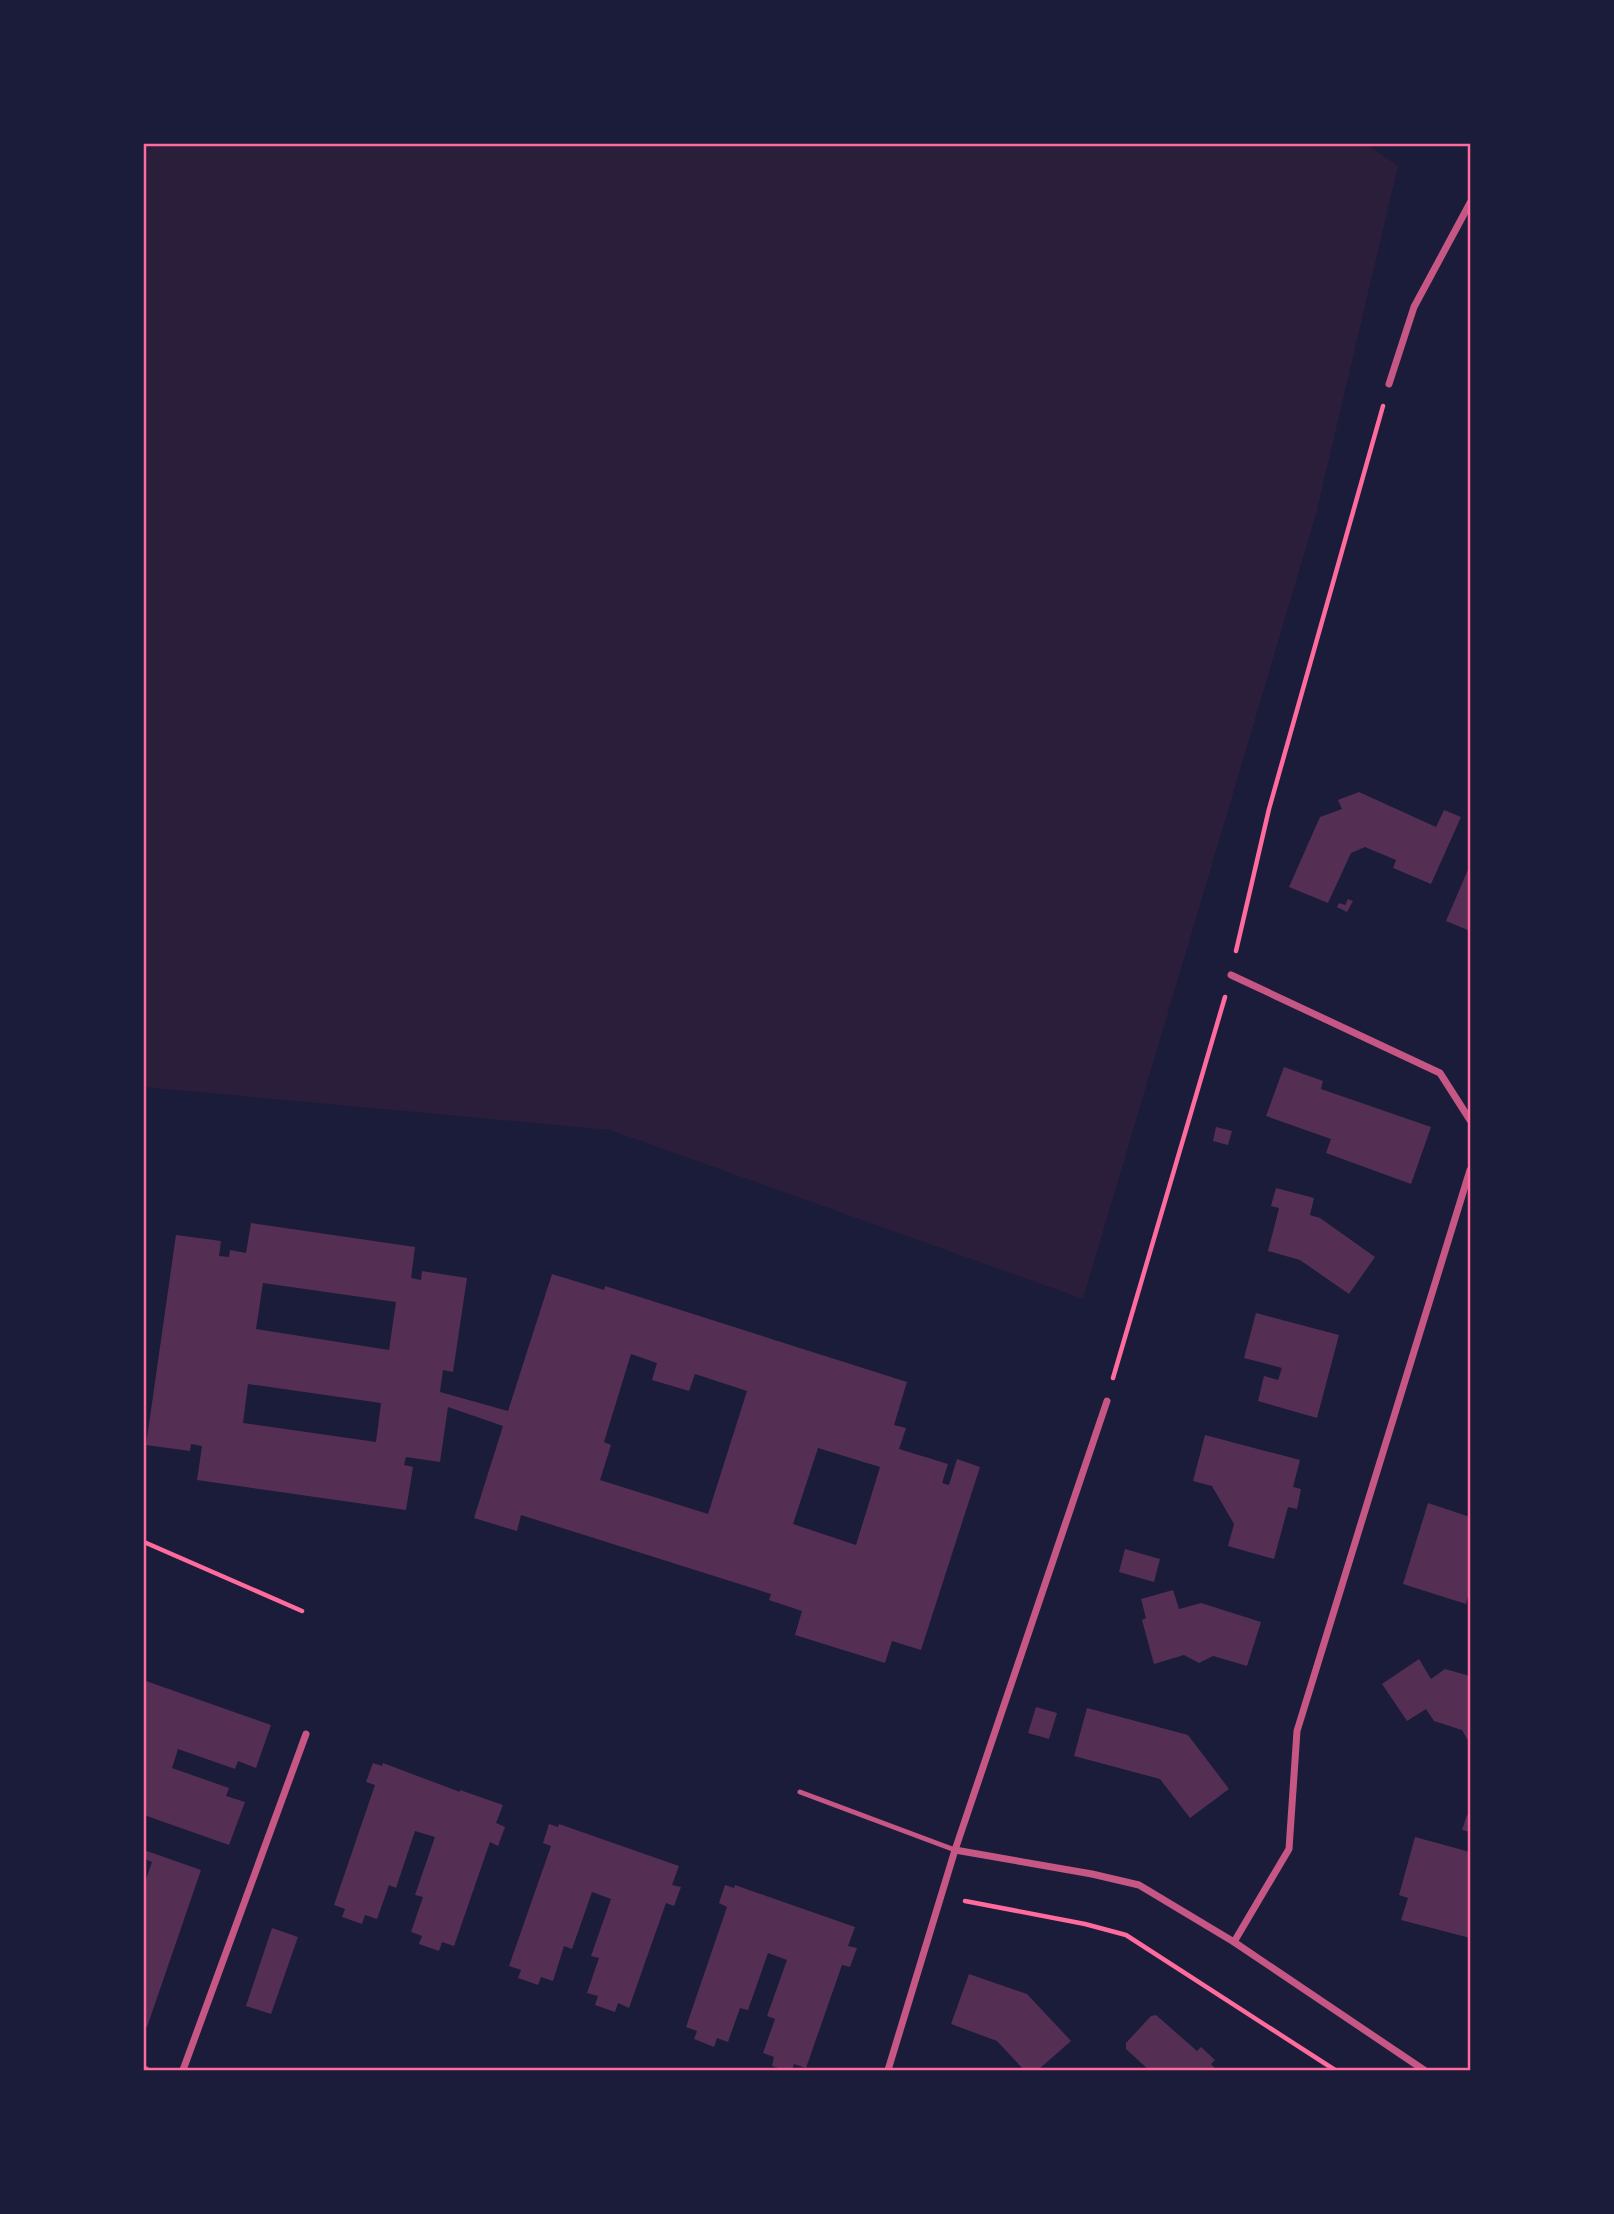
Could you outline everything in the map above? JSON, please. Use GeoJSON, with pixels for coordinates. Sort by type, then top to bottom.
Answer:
{"type":"FeatureCollection","features":[{"type":"Feature","properties":{"kind":"street"},"geometry":{"type":"LineString","coordinates":[[1389,384],[1414,307],[1471,203]]}},
{"type":"Feature","properties":{"kind":"street"},"geometry":{"type":"LineString","coordinates":[[1231,975],[1440,1073],[1471,1120]]}},
{"type":"Feature","properties":{"kind":"street"},"geometry":{"type":"LineString","coordinates":[[1234,1942],[1289,1849],[1297,1731],[1471,1170]]}},
{"type":"Feature","properties":{"kind":"street"},"geometry":{"type":"LineString","coordinates":[[888,2070],[955,1850],[1107,1401]]}},
{"type":"Feature","properties":{"kind":"street"},"geometry":{"type":"LineString","coordinates":[[183,2070],[306,1734]]}},
{"type":"Feature","properties":{"kind":"street"},"geometry":{"type":"LineString","coordinates":[[955,1850],[1139,1885],[1234,1942],[1424,2070]]}},
{"type":"Feature","properties":{"kind":"lane"},"geometry":{"type":"LineString","coordinates":[[800,1793],[955,1850]]}},
{"type":"Feature","properties":{"kind":"path"},"geometry":{"type":"LineString","coordinates":[[1107,1401],[1231,975],[1269,808],[1389,384]]}},
{"type":"Feature","properties":{"kind":"path"},"geometry":{"type":"LineString","coordinates":[[144,1542],[302,1611]]}},
{"type":"Feature","properties":{"kind":"path"},"geometry":{"type":"LineString","coordinates":[[943,1889],[968,1902],[1085,1924],[1126,1935],[1335,2070]]}},
{"type":"Feature","properties":{"kind":"shaded area"},"geometry":{"type":"Polygon","coordinates":[[[144,144],[1367,144],[1398,166],[1316,514],[1083,1299],[610,1130],[144,1087],[144,144]]]}},
{"type":"Feature","properties":{"kind":"building"},"geometry":{"type":"Polygon","coordinates":[[[1359,792],[1436,827],[1444,810],[1461,817],[1431,884],[1393,868],[1396,860],[1365,847],[1351,853],[1328,903],[1289,887],[1320,817],[1342,809],[1338,800],[1359,792]]]}},
{"type":"Feature","properties":{"kind":"building"},"geometry":{"type":"Polygon","coordinates":[[[1470,865],[1470,931],[1446,921],[1470,865]]]}},
{"type":"Feature","properties":{"kind":"building"},"geometry":{"type":"Polygon","coordinates":[[[1348,899],[1353,901],[1347,912],[1337,907],[1339,903],[1345,905],[1348,899]]]}},
{"type":"Feature","properties":{"kind":"building"},"geometry":{"type":"Polygon","coordinates":[[[1284,1067],[1323,1081],[1321,1089],[1431,1127],[1411,1184],[1326,1153],[1331,1139],[1266,1116],[1284,1067]]]}},
{"type":"Feature","properties":{"kind":"building"},"geometry":{"type":"Polygon","coordinates":[[[1216,1127],[1232,1131],[1228,1145],[1213,1141],[1216,1127]]]}},
{"type":"Feature","properties":{"kind":"building"},"geometry":{"type":"Polygon","coordinates":[[[1276,1188],[1314,1198],[1310,1215],[1320,1218],[1375,1257],[1349,1294],[1300,1260],[1268,1251],[1279,1208],[1271,1206],[1276,1188]]]}},
{"type":"Feature","properties":{"kind":"building"},"geometry":{"type":"Polygon","coordinates":[[[251,1223],[415,1247],[411,1278],[421,1280],[422,1271],[467,1278],[453,1372],[443,1370],[440,1392],[508,1411],[552,1274],[604,1290],[605,1286],[907,1382],[894,1425],[906,1428],[899,1449],[948,1464],[942,1483],[949,1485],[957,1459],[980,1467],[921,1650],[892,1641],[885,1663],[795,1635],[802,1611],[769,1600],[771,1594],[521,1515],[517,1531],[474,1518],[503,1426],[448,1407],[440,1462],[406,1457],[404,1465],[413,1467],[406,1510],[197,1480],[202,1446],[191,1444],[190,1451],[146,1445],[176,1235],[221,1241],[219,1256],[229,1257],[230,1250],[246,1253],[251,1223]],[[263,1283],[256,1329],[389,1350],[396,1302],[263,1283]],[[631,1354],[604,1442],[611,1445],[600,1480],[708,1514],[747,1391],[695,1374],[689,1391],[652,1380],[657,1363],[631,1354]],[[248,1384],[243,1423],[376,1442],[381,1403],[248,1384]],[[818,1448],[793,1524],[856,1545],[880,1467],[818,1448]]]}},
{"type":"Feature","properties":{"kind":"building"},"geometry":{"type":"Polygon","coordinates":[[[1256,1313],[1339,1335],[1317,1418],[1258,1401],[1264,1376],[1278,1380],[1282,1368],[1244,1358],[1256,1313]]]}},
{"type":"Feature","properties":{"kind":"building"},"geometry":{"type":"Polygon","coordinates":[[[1205,1435],[1300,1460],[1293,1487],[1301,1489],[1297,1509],[1288,1507],[1274,1559],[1228,1546],[1234,1524],[1212,1486],[1193,1481],[1205,1435]]]}},
{"type":"Feature","properties":{"kind":"building"},"geometry":{"type":"Polygon","coordinates":[[[1428,1503],[1470,1517],[1470,1588],[1466,1604],[1403,1584],[1428,1503]]]}},
{"type":"Feature","properties":{"kind":"building"},"geometry":{"type":"Polygon","coordinates":[[[1125,1549],[1160,1559],[1154,1582],[1119,1572],[1125,1549]]]}},
{"type":"Feature","properties":{"kind":"building"},"geometry":{"type":"Polygon","coordinates":[[[1173,1590],[1179,1609],[1201,1603],[1261,1622],[1247,1666],[1213,1656],[1199,1663],[1184,1655],[1154,1664],[1142,1620],[1146,1618],[1141,1599],[1173,1590]]]}},
{"type":"Feature","properties":{"kind":"building"},"geometry":{"type":"Polygon","coordinates":[[[1419,1659],[1431,1679],[1445,1669],[1470,1676],[1470,1744],[1462,1730],[1434,1721],[1426,1709],[1407,1721],[1382,1684],[1419,1659]]]}},
{"type":"Feature","properties":{"kind":"building"},"geometry":{"type":"Polygon","coordinates":[[[146,1681],[271,1725],[256,1768],[238,1761],[235,1769],[178,1749],[172,1768],[229,1788],[226,1796],[245,1802],[229,1845],[144,1815],[146,1681]]]}},
{"type":"Feature","properties":{"kind":"building"},"geometry":{"type":"Polygon","coordinates":[[[1036,1707],[1057,1713],[1049,1739],[1028,1733],[1036,1707]]]}},
{"type":"Feature","properties":{"kind":"building"},"geometry":{"type":"Polygon","coordinates":[[[1087,1708],[1188,1735],[1229,1789],[1190,1818],[1160,1779],[1074,1756],[1087,1708]]]}},
{"type":"Feature","properties":{"kind":"building"},"geometry":{"type":"Polygon","coordinates":[[[373,1763],[382,1766],[383,1763],[503,1805],[496,1823],[505,1827],[498,1846],[490,1842],[454,1946],[442,1942],[439,1951],[419,1944],[422,1936],[411,1932],[423,1897],[415,1895],[435,1837],[415,1831],[396,1888],[389,1885],[377,1919],[365,1915],[362,1924],[342,1917],[345,1909],[334,1905],[375,1785],[366,1782],[373,1763]]]}},
{"type":"Feature","properties":{"kind":"building"},"geometry":{"type":"Polygon","coordinates":[[[1467,1815],[1470,1816],[1470,1832],[1462,1830],[1467,1815]]]}},
{"type":"Feature","properties":{"kind":"building"},"geometry":{"type":"Polygon","coordinates":[[[549,1824],[558,1827],[559,1824],[679,1866],[672,1885],[681,1887],[674,1906],[666,1903],[629,2008],[618,2003],[615,2012],[595,2005],[598,1996],[587,1993],[599,1958],[591,1956],[611,1899],[592,1892],[572,1949],[564,1946],[553,1981],[541,1977],[538,1985],[518,1978],[521,1970],[509,1966],[551,1846],[543,1843],[549,1824]]]}},
{"type":"Feature","properties":{"kind":"building"},"geometry":{"type":"Polygon","coordinates":[[[1415,1837],[1470,1852],[1470,1938],[1401,1920],[1408,1898],[1399,1895],[1415,1837]]]}},
{"type":"Feature","properties":{"kind":"building"},"geometry":{"type":"Polygon","coordinates":[[[144,1850],[201,1870],[147,2027],[144,2026],[144,1885],[152,1862],[144,1859],[144,1850]]]}},
{"type":"Feature","properties":{"kind":"building"},"geometry":{"type":"Polygon","coordinates":[[[725,1885],[734,1888],[735,1885],[855,1927],[848,1946],[857,1948],[850,1967],[842,1965],[806,2068],[794,2064],[792,2070],[772,2066],[774,2057],[763,2053],[775,2019],[767,2016],[787,1960],[768,1953],[748,2010],[740,2008],[728,2042],[717,2038],[714,2047],[694,2039],[697,2031],[686,2027],[727,1907],[719,1903],[725,1885]]]}},
{"type":"Feature","properties":{"kind":"building"},"geometry":{"type":"Polygon","coordinates":[[[272,1928],[298,1937],[271,2014],[246,2006],[272,1928]]]}},
{"type":"Feature","properties":{"kind":"building"},"geometry":{"type":"Polygon","coordinates":[[[969,1974],[1027,1994],[1071,2041],[1038,2070],[1024,2070],[997,2041],[951,2024],[969,1974]]]}},
{"type":"Feature","properties":{"kind":"building"},"geometry":{"type":"Polygon","coordinates":[[[1156,2015],[1197,2051],[1201,2047],[1215,2060],[1211,2064],[1213,2070],[1149,2070],[1126,2049],[1126,2043],[1151,2016],[1156,2015]]]}}]}
